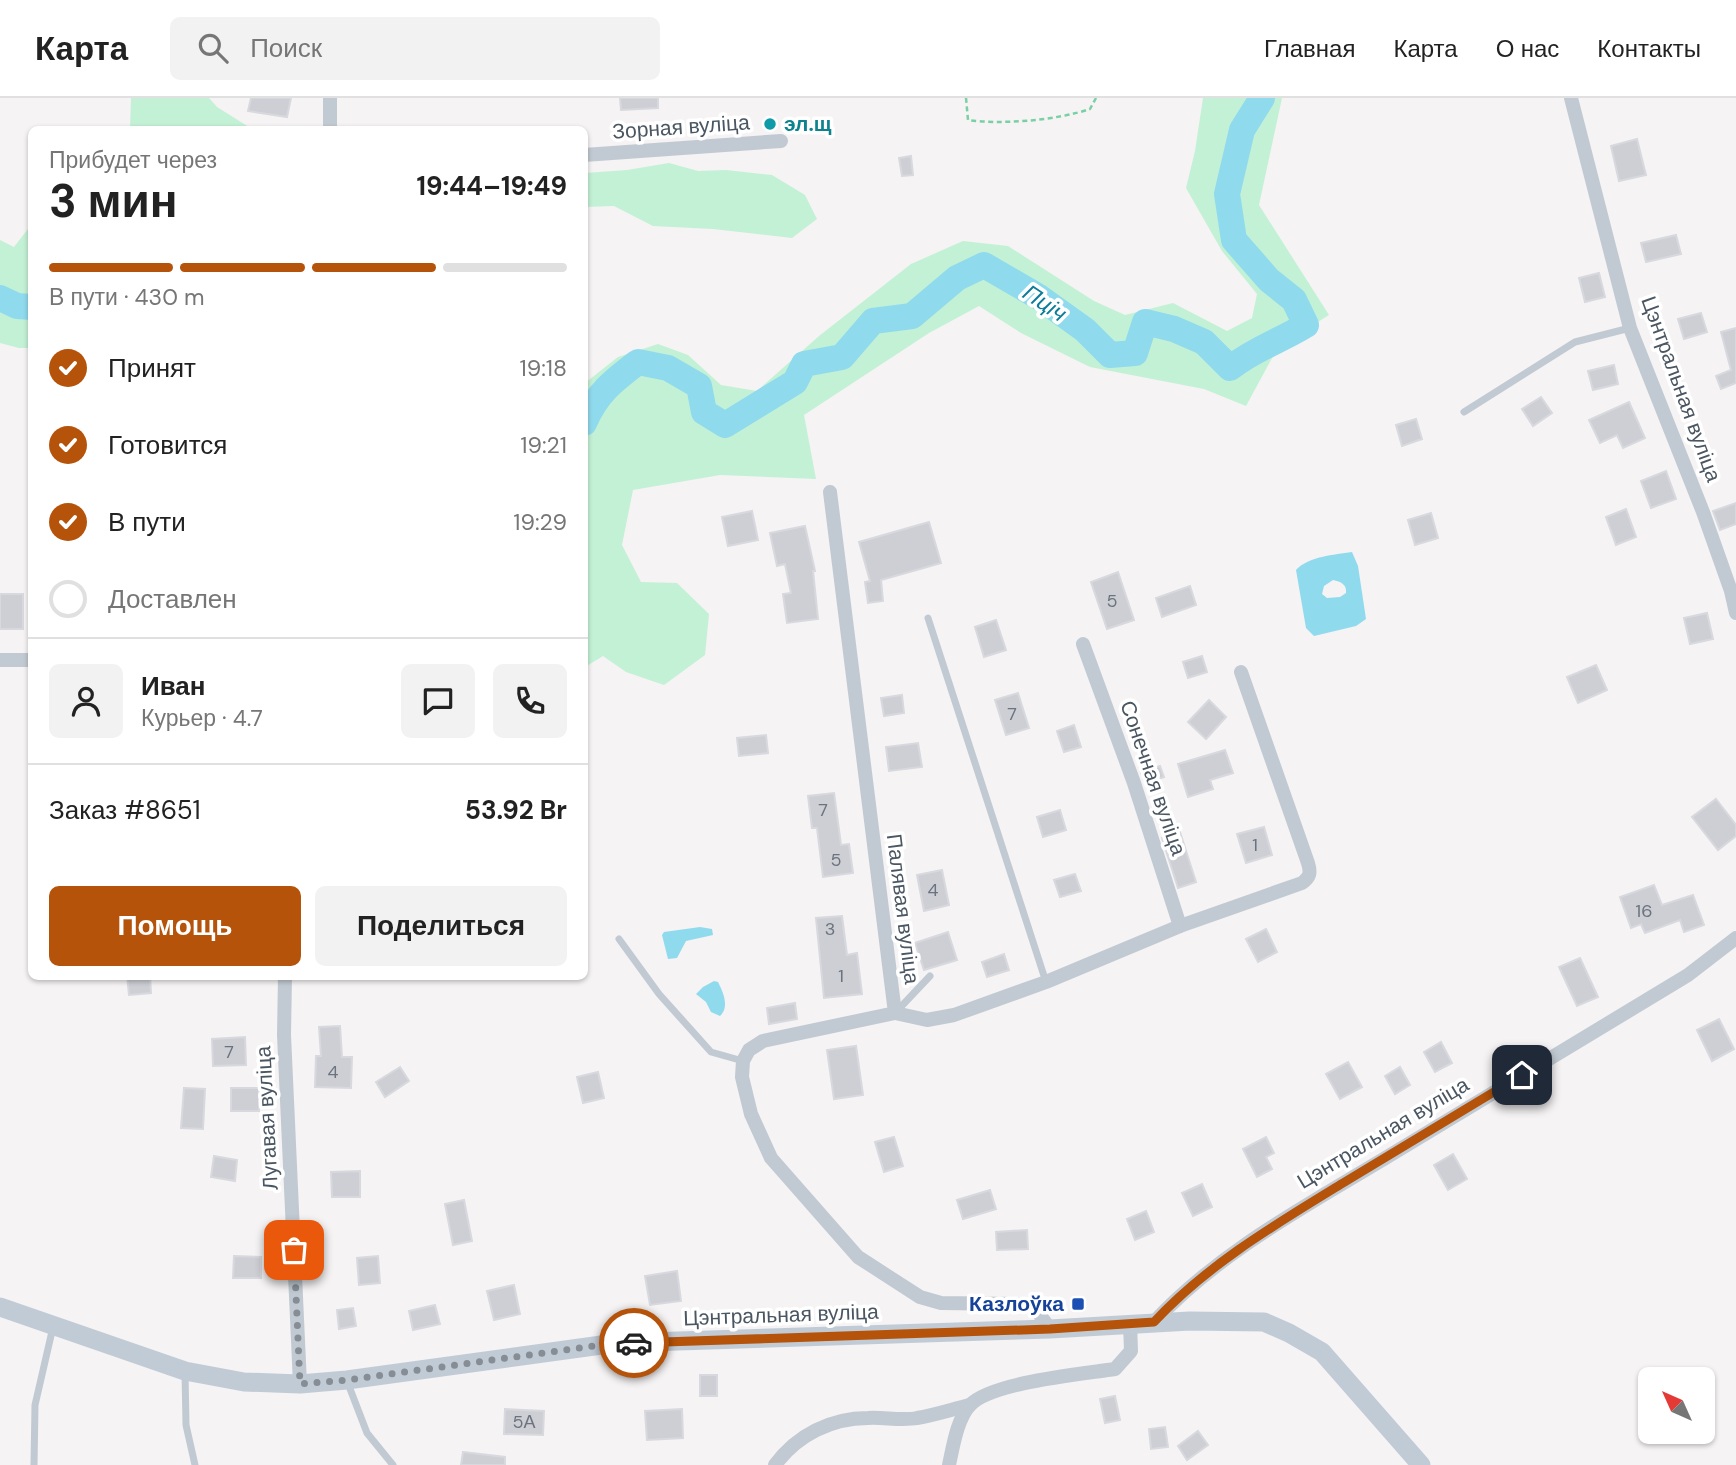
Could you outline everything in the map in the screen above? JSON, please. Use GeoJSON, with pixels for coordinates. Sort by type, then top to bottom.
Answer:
{"type":"FeatureCollection","features":[{"type":"Feature","properties":{"kind":"main road","name":"Цэнтральная вуліца"},"geometry":{"type":"LineString","coordinates":[[0,1307],[185,1371],[244,1382],[300,1384],[616,1343],[1050,1329],[1154,1322]]}},
{"type":"Feature","properties":{"kind":"main road"},"geometry":{"type":"LineString","coordinates":[[1154,1322],[1264,1322],[1289,1333],[1322,1352],[1421,1465]]}},
{"type":"Feature","properties":{"kind":"street"},"geometry":{"type":"LineString","coordinates":[[330,98],[330,126]]}},
{"type":"Feature","properties":{"kind":"street","name":"Цэнтральная вуліца"},"geometry":{"type":"LineString","coordinates":[[1571,98],[1630,328],[1703,512],[1736,612]]}},
{"type":"Feature","properties":{"kind":"street","name":"Зорная вуліца"},"geometry":{"type":"LineString","coordinates":[[588,155],[781,141]]}},
{"type":"Feature","properties":{"kind":"street","name":"Палявая вуліца"},"geometry":{"type":"LineString","coordinates":[[743,1061],[750,1050],[763,1041],[895,1013],[830,492]]}},
{"type":"Feature","properties":{"kind":"street","name":"Сонечная вуліца"},"geometry":{"type":"LineString","coordinates":[[1083,644],[1134,783],[1181,926]]}},
{"type":"Feature","properties":{"kind":"street"},"geometry":{"type":"LineString","coordinates":[[0,660],[28,660]]}},
{"type":"Feature","properties":{"kind":"street"},"geometry":{"type":"LineString","coordinates":[[895,1013],[927,1020],[954,1015],[1046,982],[1181,926],[1302,883],[1309,878],[1308,863],[1241,673]]}},
{"type":"Feature","properties":{"kind":"street","name":"Цэнтральная вуліца"},"geometry":{"type":"LineString","coordinates":[[1154,1322],[1201,1276],[1286,1218],[1688,975],[1736,938]]}},
{"type":"Feature","properties":{"kind":"street","name":"Лугавая вуліца"},"geometry":{"type":"LineString","coordinates":[[285,980],[284,1035],[300,1384]]}},
{"type":"Feature","properties":{"kind":"street"},"geometry":{"type":"LineString","coordinates":[[743,1061],[742,1077],[751,1114],[771,1158],[858,1257],[920,1297],[941,1303],[1025,1304],[1037,1311],[1050,1329]]}},
{"type":"Feature","properties":{"kind":"street"},"geometry":{"type":"LineString","coordinates":[[775,1465],[782,1455],[810,1432],[840,1420],[916,1419],[970,1405],[990,1392],[1115,1369],[1131,1351],[1130,1323]]}},
{"type":"Feature","properties":{"kind":"street"},"geometry":{"type":"LineString","coordinates":[[949,1465],[956,1433],[970,1405]]}},
{"type":"Feature","properties":{"kind":"lane"},"geometry":{"type":"LineString","coordinates":[[1464,412],[1575,342],[1630,328]]}},
{"type":"Feature","properties":{"kind":"lane"},"geometry":{"type":"LineString","coordinates":[[928,618],[1046,982]]}},
{"type":"Feature","properties":{"kind":"lane"},"geometry":{"type":"LineString","coordinates":[[619,939],[659,994],[711,1052],[743,1061]]}},
{"type":"Feature","properties":{"kind":"lane"},"geometry":{"type":"LineString","coordinates":[[895,1013],[930,976]]}},
{"type":"Feature","properties":{"kind":"lane"},"geometry":{"type":"LineString","coordinates":[[34,1465],[35,1405],[54,1326]]}},
{"type":"Feature","properties":{"kind":"lane"},"geometry":{"type":"LineString","coordinates":[[185,1371],[186,1425],[195,1465]]}},
{"type":"Feature","properties":{"kind":"lane"},"geometry":{"type":"LineString","coordinates":[[347,1380],[367,1433],[393,1465]]}},
{"type":"Feature","properties":{"kind":"path"},"geometry":{"type":"LineString","coordinates":[[966,98],[968,120],[984,122],[1069,116],[1090,109],[1096,98]]}},
{"type":"Feature","properties":{"kind":"green space"},"geometry":{"type":"Polygon","coordinates":[[[131,98],[209,98],[217,107],[247,126],[130,126],[131,98]]]}},
{"type":"Feature","properties":{"kind":"green space"},"geometry":{"type":"Polygon","coordinates":[[[1203,98],[1282,98],[1259,205],[1329,315],[1278,347],[1246,406],[1204,389],[1090,367],[1021,333],[979,306],[929,333],[804,415],[816,479],[720,475],[633,490],[622,545],[641,582],[677,583],[709,614],[705,655],[664,685],[626,672],[603,656],[588,665],[588,381],[618,357],[658,344],[688,355],[721,385],[757,391],[819,336],[911,264],[963,241],[1008,246],[1094,301],[1125,315],[1173,303],[1227,331],[1252,318],[1257,294],[1222,251],[1186,188],[1203,98]]]}},
{"type":"Feature","properties":{"kind":"green space"},"geometry":{"type":"Polygon","coordinates":[[[669,163],[698,171],[726,170],[772,175],[805,195],[817,219],[792,238],[713,229],[653,226],[614,206],[588,207],[588,173],[669,163]]]}},
{"type":"Feature","properties":{"kind":"green space"},"geometry":{"type":"Polygon","coordinates":[[[28,229],[28,348],[0,343],[0,240],[14,247],[28,229]]]}},
{"type":"Feature","properties":{"kind":"water"},"geometry":{"type":"Polygon","coordinates":[[[1352,552],[1358,566],[1366,619],[1356,626],[1314,636],[1306,628],[1296,570],[1315,559],[1352,552]],[[1333,580],[1324,586],[1322,594],[1327,598],[1340,597],[1346,593],[1344,585],[1333,580]]]}},
{"type":"Feature","properties":{"kind":"water"},"geometry":{"type":"Polygon","coordinates":[[[700,927],[712,929],[713,935],[686,941],[677,958],[668,959],[662,935],[664,932],[700,927]]]}},
{"type":"Feature","properties":{"kind":"water"},"geometry":{"type":"Polygon","coordinates":[[[714,981],[718,982],[725,999],[725,1008],[720,1016],[711,1012],[706,1002],[696,994],[714,981]]]}},
{"type":"Feature","properties":{"kind":"building"},"geometry":{"type":"Polygon","coordinates":[[[251,98],[291,98],[287,117],[248,111],[251,98]]]}},
{"type":"Feature","properties":{"kind":"building"},"geometry":{"type":"Polygon","coordinates":[[[620,98],[658,98],[658,108],[621,110],[620,98]]]}},
{"type":"Feature","properties":{"kind":"building"},"geometry":{"type":"Polygon","coordinates":[[[1637,139],[1646,175],[1619,181],[1611,146],[1637,139]]]}},
{"type":"Feature","properties":{"kind":"building"},"geometry":{"type":"Polygon","coordinates":[[[911,156],[913,175],[902,176],[899,158],[911,156]]]}},
{"type":"Feature","properties":{"kind":"building"},"geometry":{"type":"Polygon","coordinates":[[[1676,235],[1681,254],[1646,262],[1641,243],[1676,235]]]}},
{"type":"Feature","properties":{"kind":"building"},"geometry":{"type":"Polygon","coordinates":[[[1599,273],[1605,297],[1585,302],[1579,278],[1599,273]]]}},
{"type":"Feature","properties":{"kind":"building"},"geometry":{"type":"Polygon","coordinates":[[[1701,313],[1707,332],[1684,339],[1678,319],[1701,313]]]}},
{"type":"Feature","properties":{"kind":"building"},"geometry":{"type":"Polygon","coordinates":[[[1736,328],[1736,383],[1721,389],[1716,376],[1731,370],[1721,332],[1736,328]]]}},
{"type":"Feature","properties":{"kind":"building"},"geometry":{"type":"Polygon","coordinates":[[[1614,365],[1618,384],[1593,390],[1588,371],[1614,365]]]}},
{"type":"Feature","properties":{"kind":"building"},"geometry":{"type":"Polygon","coordinates":[[[1541,397],[1552,413],[1533,426],[1522,409],[1541,397]]]}},
{"type":"Feature","properties":{"kind":"building"},"geometry":{"type":"Polygon","coordinates":[[[1629,402],[1645,438],[1623,448],[1617,435],[1600,443],[1589,420],[1629,402]]]}},
{"type":"Feature","properties":{"kind":"building"},"geometry":{"type":"Polygon","coordinates":[[[1416,419],[1422,439],[1402,446],[1396,425],[1416,419]]]}},
{"type":"Feature","properties":{"kind":"building"},"geometry":{"type":"Polygon","coordinates":[[[1666,471],[1676,499],[1651,508],[1641,481],[1666,471]]]}},
{"type":"Feature","properties":{"kind":"building"},"geometry":{"type":"Polygon","coordinates":[[[1736,503],[1736,524],[1720,530],[1713,511],[1736,503]]]}},
{"type":"Feature","properties":{"kind":"building"},"geometry":{"type":"Polygon","coordinates":[[[1626,509],[1636,537],[1616,545],[1606,517],[1626,509]]]}},
{"type":"Feature","properties":{"kind":"building"},"geometry":{"type":"Polygon","coordinates":[[[752,511],[758,540],[728,546],[722,517],[752,511]]]}},
{"type":"Feature","properties":{"kind":"building"},"geometry":{"type":"Polygon","coordinates":[[[1431,513],[1438,538],[1415,545],[1408,520],[1431,513]]]}},
{"type":"Feature","properties":{"kind":"building"},"geometry":{"type":"Polygon","coordinates":[[[929,522],[941,563],[881,580],[883,601],[868,603],[865,582],[870,581],[859,542],[929,522]]]}},
{"type":"Feature","properties":{"kind":"building"},"geometry":{"type":"Polygon","coordinates":[[[805,526],[815,571],[818,619],[787,623],[783,594],[791,593],[785,564],[777,566],[770,533],[805,526]]]}},
{"type":"Feature","properties":{"kind":"building"},"geometry":{"type":"Polygon","coordinates":[[[1118,572],[1134,620],[1107,629],[1091,582],[1118,572]]]}},
{"type":"Feature","properties":{"kind":"building"},"geometry":{"type":"Polygon","coordinates":[[[1190,586],[1196,605],[1162,617],[1156,598],[1190,586]]]}},
{"type":"Feature","properties":{"kind":"building"},"geometry":{"type":"Polygon","coordinates":[[[0,594],[23,594],[23,629],[0,629],[0,594]]]}},
{"type":"Feature","properties":{"kind":"building"},"geometry":{"type":"Polygon","coordinates":[[[1707,613],[1713,639],[1690,644],[1684,618],[1707,613]]]}},
{"type":"Feature","properties":{"kind":"building"},"geometry":{"type":"Polygon","coordinates":[[[996,620],[1006,650],[984,657],[975,627],[996,620]]]}},
{"type":"Feature","properties":{"kind":"building"},"geometry":{"type":"Polygon","coordinates":[[[1202,656],[1207,672],[1188,678],[1183,662],[1202,656]]]}},
{"type":"Feature","properties":{"kind":"building"},"geometry":{"type":"Polygon","coordinates":[[[1596,665],[1607,690],[1578,703],[1567,677],[1596,665]]]}},
{"type":"Feature","properties":{"kind":"building"},"geometry":{"type":"Polygon","coordinates":[[[1018,693],[1029,728],[1006,735],[995,700],[1018,693]]]}},
{"type":"Feature","properties":{"kind":"building"},"geometry":{"type":"Polygon","coordinates":[[[902,695],[904,713],[884,716],[881,698],[902,695]]]}},
{"type":"Feature","properties":{"kind":"building"},"geometry":{"type":"Polygon","coordinates":[[[1209,700],[1226,717],[1206,739],[1188,722],[1209,700]]]}},
{"type":"Feature","properties":{"kind":"building"},"geometry":{"type":"Polygon","coordinates":[[[1074,725],[1081,747],[1064,752],[1057,731],[1074,725]]]}},
{"type":"Feature","properties":{"kind":"building"},"geometry":{"type":"Polygon","coordinates":[[[766,735],[768,753],[739,756],[737,738],[766,735]]]}},
{"type":"Feature","properties":{"kind":"building"},"geometry":{"type":"Polygon","coordinates":[[[918,743],[922,767],[889,771],[886,747],[918,743]]]}},
{"type":"Feature","properties":{"kind":"building"},"geometry":{"type":"Polygon","coordinates":[[[1225,750],[1233,773],[1210,780],[1213,789],[1188,797],[1178,764],[1225,750]]]}},
{"type":"Feature","properties":{"kind":"building"},"geometry":{"type":"Polygon","coordinates":[[[1160,766],[1164,777],[1145,783],[1141,772],[1160,766]]]}},
{"type":"Feature","properties":{"kind":"building"},"geometry":{"type":"Polygon","coordinates":[[[834,793],[841,845],[849,844],[853,873],[823,877],[817,828],[812,828],[808,796],[834,793]]]}},
{"type":"Feature","properties":{"kind":"building"},"geometry":{"type":"Polygon","coordinates":[[[1716,799],[1736,825],[1736,836],[1718,850],[1692,817],[1716,799]]]}},
{"type":"Feature","properties":{"kind":"building"},"geometry":{"type":"Polygon","coordinates":[[[1060,810],[1066,830],[1043,837],[1037,817],[1060,810]]]}},
{"type":"Feature","properties":{"kind":"building"},"geometry":{"type":"Polygon","coordinates":[[[1264,827],[1272,855],[1246,863],[1237,834],[1264,827]]]}},
{"type":"Feature","properties":{"kind":"building"},"geometry":{"type":"Polygon","coordinates":[[[1180,832],[1196,882],[1178,888],[1162,838],[1180,832]]]}},
{"type":"Feature","properties":{"kind":"building"},"geometry":{"type":"Polygon","coordinates":[[[942,870],[949,905],[924,911],[917,875],[942,870]]]}},
{"type":"Feature","properties":{"kind":"building"},"geometry":{"type":"Polygon","coordinates":[[[1075,874],[1081,891],[1060,897],[1054,880],[1075,874]]]}},
{"type":"Feature","properties":{"kind":"building"},"geometry":{"type":"Polygon","coordinates":[[[1654,885],[1662,905],[1693,895],[1704,925],[1684,932],[1680,920],[1645,933],[1641,924],[1631,928],[1620,897],[1654,885]]]}},
{"type":"Feature","properties":{"kind":"building"},"geometry":{"type":"Polygon","coordinates":[[[842,916],[847,955],[857,953],[862,994],[824,998],[816,918],[842,916]]]}},
{"type":"Feature","properties":{"kind":"building"},"geometry":{"type":"Polygon","coordinates":[[[1266,929],[1277,952],[1258,962],[1246,939],[1266,929]]]}},
{"type":"Feature","properties":{"kind":"building"},"geometry":{"type":"Polygon","coordinates":[[[948,932],[957,960],[924,970],[915,943],[948,932]]]}},
{"type":"Feature","properties":{"kind":"building"},"geometry":{"type":"Polygon","coordinates":[[[1004,954],[1009,970],[987,977],[982,962],[1004,954]]]}},
{"type":"Feature","properties":{"kind":"building"},"geometry":{"type":"Polygon","coordinates":[[[1580,958],[1598,997],[1577,1006],[1559,967],[1580,958]]]}},
{"type":"Feature","properties":{"kind":"building"},"geometry":{"type":"Polygon","coordinates":[[[127,980],[150,980],[151,993],[129,995],[127,980]]]}},
{"type":"Feature","properties":{"kind":"building"},"geometry":{"type":"Polygon","coordinates":[[[795,1003],[797,1019],[769,1024],[767,1008],[795,1003]]]}},
{"type":"Feature","properties":{"kind":"building"},"geometry":{"type":"Polygon","coordinates":[[[1719,1019],[1734,1049],[1712,1061],[1697,1030],[1719,1019]]]}},
{"type":"Feature","properties":{"kind":"building"},"geometry":{"type":"Polygon","coordinates":[[[340,1026],[342,1057],[352,1057],[351,1088],[315,1087],[316,1056],[321,1056],[319,1027],[340,1026]]]}},
{"type":"Feature","properties":{"kind":"building"},"geometry":{"type":"Polygon","coordinates":[[[245,1037],[246,1065],[213,1066],[212,1039],[245,1037]]]}},
{"type":"Feature","properties":{"kind":"building"},"geometry":{"type":"Polygon","coordinates":[[[1441,1042],[1452,1063],[1435,1072],[1424,1052],[1441,1042]]]}},
{"type":"Feature","properties":{"kind":"building"},"geometry":{"type":"Polygon","coordinates":[[[856,1046],[863,1095],[834,1099],[827,1050],[856,1046]]]}},
{"type":"Feature","properties":{"kind":"building"},"geometry":{"type":"Polygon","coordinates":[[[1348,1062],[1362,1087],[1340,1099],[1326,1074],[1348,1062]]]}},
{"type":"Feature","properties":{"kind":"building"},"geometry":{"type":"Polygon","coordinates":[[[400,1067],[409,1081],[385,1097],[376,1082],[400,1067]]]}},
{"type":"Feature","properties":{"kind":"building"},"geometry":{"type":"Polygon","coordinates":[[[1400,1067],[1410,1085],[1395,1094],[1385,1076],[1400,1067]]]}},
{"type":"Feature","properties":{"kind":"building"},"geometry":{"type":"Polygon","coordinates":[[[598,1072],[604,1098],[583,1103],[577,1077],[598,1072]]]}},
{"type":"Feature","properties":{"kind":"building"},"geometry":{"type":"Polygon","coordinates":[[[184,1088],[205,1089],[203,1129],[181,1128],[184,1088]]]}},
{"type":"Feature","properties":{"kind":"building"},"geometry":{"type":"Polygon","coordinates":[[[231,1088],[259,1088],[259,1111],[231,1111],[231,1088]]]}},
{"type":"Feature","properties":{"kind":"building"},"geometry":{"type":"Polygon","coordinates":[[[894,1137],[903,1166],[884,1172],[875,1142],[894,1137]]]}},
{"type":"Feature","properties":{"kind":"building"},"geometry":{"type":"Polygon","coordinates":[[[1266,1137],[1274,1153],[1266,1157],[1272,1169],[1257,1177],[1243,1149],[1266,1137]]]}},
{"type":"Feature","properties":{"kind":"building"},"geometry":{"type":"Polygon","coordinates":[[[1453,1154],[1467,1179],[1448,1190],[1434,1165],[1453,1154]]]}},
{"type":"Feature","properties":{"kind":"building"},"geometry":{"type":"Polygon","coordinates":[[[214,1156],[237,1160],[235,1181],[211,1177],[214,1156]]]}},
{"type":"Feature","properties":{"kind":"building"},"geometry":{"type":"Polygon","coordinates":[[[360,1171],[360,1197],[332,1197],[331,1172],[360,1171]]]}},
{"type":"Feature","properties":{"kind":"building"},"geometry":{"type":"Polygon","coordinates":[[[1202,1184],[1212,1207],[1193,1216],[1182,1193],[1202,1184]]]}},
{"type":"Feature","properties":{"kind":"building"},"geometry":{"type":"Polygon","coordinates":[[[990,1190],[996,1209],[963,1219],[957,1200],[990,1190]]]}},
{"type":"Feature","properties":{"kind":"building"},"geometry":{"type":"Polygon","coordinates":[[[464,1200],[472,1241],[453,1245],[445,1204],[464,1200]]]}},
{"type":"Feature","properties":{"kind":"building"},"geometry":{"type":"Polygon","coordinates":[[[1146,1211],[1154,1232],[1135,1240],[1127,1219],[1146,1211]]]}},
{"type":"Feature","properties":{"kind":"building"},"geometry":{"type":"Polygon","coordinates":[[[1027,1230],[1028,1249],[997,1250],[996,1232],[1027,1230]]]}},
{"type":"Feature","properties":{"kind":"building"},"geometry":{"type":"Polygon","coordinates":[[[234,1256],[261,1257],[261,1278],[233,1278],[234,1256]]]}},
{"type":"Feature","properties":{"kind":"building"},"geometry":{"type":"Polygon","coordinates":[[[378,1256],[380,1283],[359,1285],[357,1258],[378,1256]]]}},
{"type":"Feature","properties":{"kind":"building"},"geometry":{"type":"Polygon","coordinates":[[[677,1271],[681,1301],[650,1305],[645,1276],[677,1271]]]}},
{"type":"Feature","properties":{"kind":"building"},"geometry":{"type":"Polygon","coordinates":[[[514,1285],[520,1314],[494,1320],[487,1291],[514,1285]]]}},
{"type":"Feature","properties":{"kind":"building"},"geometry":{"type":"Polygon","coordinates":[[[435,1305],[440,1324],[413,1330],[409,1311],[435,1305]]]}},
{"type":"Feature","properties":{"kind":"building"},"geometry":{"type":"Polygon","coordinates":[[[353,1308],[356,1326],[339,1329],[337,1310],[353,1308]]]}},
{"type":"Feature","properties":{"kind":"building"},"geometry":{"type":"Polygon","coordinates":[[[700,1375],[717,1375],[717,1396],[700,1396],[700,1375]]]}},
{"type":"Feature","properties":{"kind":"building"},"geometry":{"type":"Polygon","coordinates":[[[1115,1396],[1120,1420],[1105,1423],[1100,1399],[1115,1396]]]}},
{"type":"Feature","properties":{"kind":"building"},"geometry":{"type":"Polygon","coordinates":[[[505,1409],[544,1411],[543,1435],[504,1434],[505,1409]]]}},
{"type":"Feature","properties":{"kind":"building"},"geometry":{"type":"Polygon","coordinates":[[[682,1409],[683,1438],[647,1440],[645,1411],[682,1409]]]}},
{"type":"Feature","properties":{"kind":"building"},"geometry":{"type":"Polygon","coordinates":[[[1165,1427],[1168,1447],[1151,1449],[1149,1429],[1165,1427]]]}},
{"type":"Feature","properties":{"kind":"building"},"geometry":{"type":"Polygon","coordinates":[[[1198,1431],[1208,1445],[1187,1460],[1178,1446],[1198,1431]]]}},
{"type":"Feature","properties":{"kind":"building"},"geometry":{"type":"Polygon","coordinates":[[[463,1452],[505,1457],[505,1465],[461,1465],[463,1452]]]}},
{"type":"Feature","properties":{"kind":"waterway","name":"Пціч"},"geometry":{"type":"LineString","coordinates":[[588,415],[606,388],[638,362],[668,368],[699,386],[704,412],[725,425],[795,382],[804,364],[842,357],[873,321],[912,316],[957,278],[984,265],[1039,297],[1085,330],[1110,355],[1135,353],[1145,322],[1174,329],[1204,342],[1230,368],[1306,325],[1294,300],[1269,280],[1234,240],[1227,194],[1242,130],[1262,98]]}},
{"type":"Feature","properties":{"kind":"waterway","name":"Пціч"},"geometry":{"type":"LineString","coordinates":[[0,298],[17,306],[28,307]]}},
{"type":"Feature","properties":{"kind":"way so far"},"geometry":{"type":"LineString","coordinates":[[294,1250],[300,1384],[616,1343],[634,1343]]}},
{"type":"Feature","properties":{"kind":"place","name":"эл.щ"},"geometry":{"type":"Point","coordinates":[770,124]}},
{"type":"Feature","properties":{"kind":"place","name":"Казлоўка"},"geometry":{"type":"Point","coordinates":[1078,1304]}},
{"type":"Feature","properties":{"kind":"route"},"geometry":{"type":"LineString","coordinates":[[634,1343],[1050,1329],[1154,1322],[1201,1276],[1286,1218],[1522,1075]]}}]}
